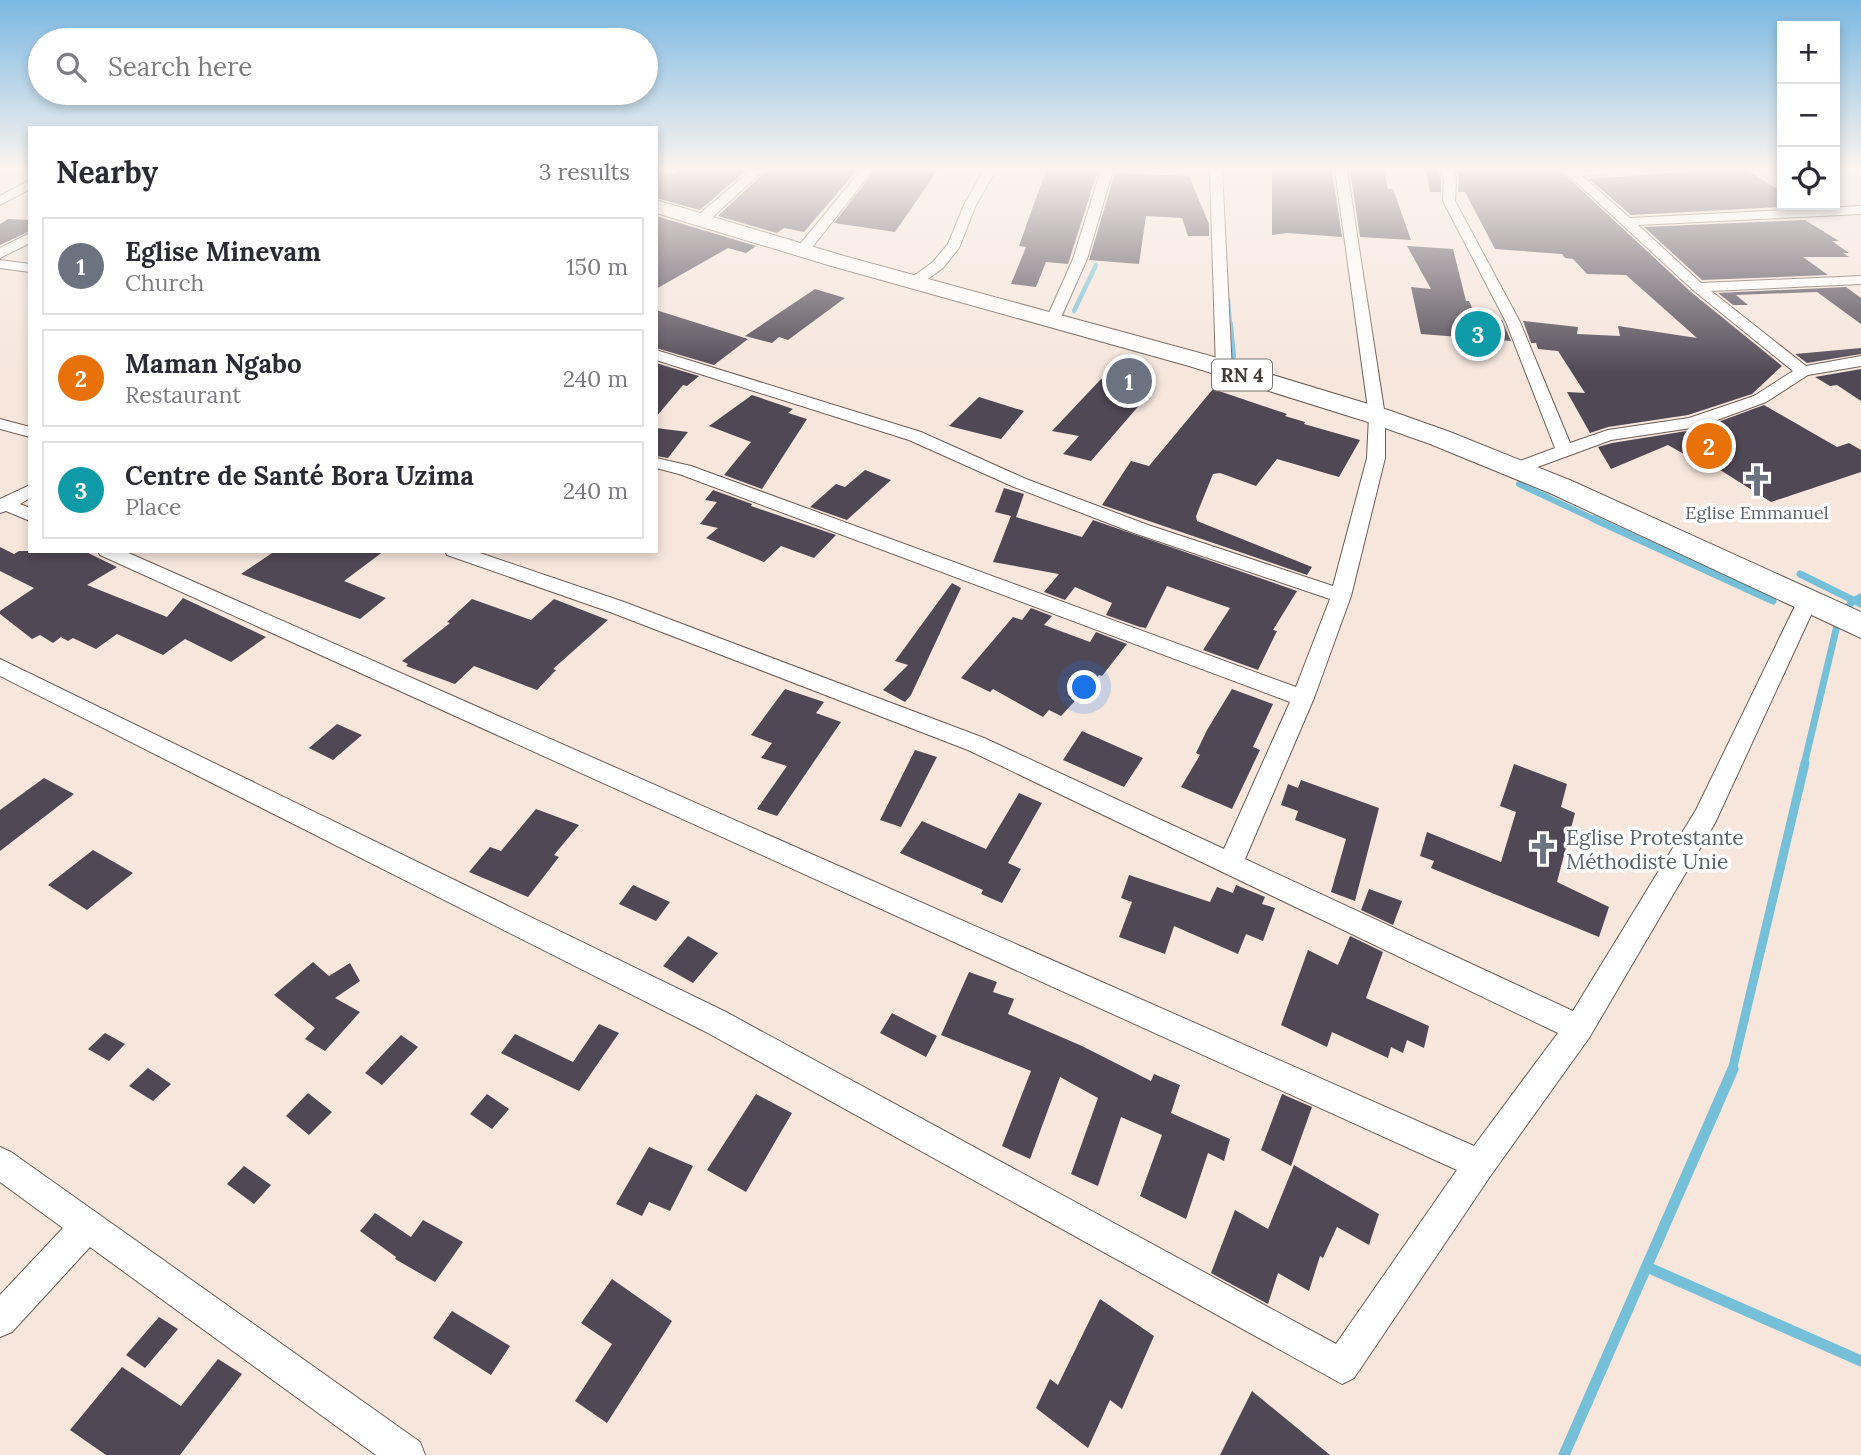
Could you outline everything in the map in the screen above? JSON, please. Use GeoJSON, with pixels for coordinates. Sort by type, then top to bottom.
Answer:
{"type":"FeatureCollection","features":[{"type":"Feature","properties":{"kind":"main road","name":"RN 4"},"geometry":{"type":"LineString","coordinates":[[759,238],[1377,416],[1518,468],[1861,626]]}},
{"type":"Feature","properties":{"kind":"street"},"geometry":{"type":"LineString","coordinates":[[0,254],[28,238]]}},
{"type":"Feature","properties":{"kind":"street"},"geometry":{"type":"LineString","coordinates":[[802,251],[813,238]]}},
{"type":"Feature","properties":{"kind":"street"},"geometry":{"type":"LineString","coordinates":[[913,283],[938,265],[957,238]]}},
{"type":"Feature","properties":{"kind":"street"},"geometry":{"type":"LineString","coordinates":[[1052,322],[1086,238]]}},
{"type":"Feature","properties":{"kind":"street"},"geometry":{"type":"LineString","coordinates":[[1219,238],[1224,370]]}},
{"type":"Feature","properties":{"kind":"street"},"geometry":{"type":"LineString","coordinates":[[1230,862],[1303,698],[1341,596],[1376,458],[1377,416],[1352,238]]}},
{"type":"Feature","properties":{"kind":"street"},"geometry":{"type":"LineString","coordinates":[[1469,238],[1513,322],[1565,451]]}},
{"type":"Feature","properties":{"kind":"street"},"geometry":{"type":"LineString","coordinates":[[1645,238],[1698,287],[1803,371]]}},
{"type":"Feature","properties":{"kind":"street"},"geometry":{"type":"LineString","coordinates":[[0,264],[28,268]]}},
{"type":"Feature","properties":{"kind":"street"},"geometry":{"type":"LineString","coordinates":[[1698,287],[1861,280]]}},
{"type":"Feature","properties":{"kind":"street"},"geometry":{"type":"LineString","coordinates":[[658,356],[915,436],[1020,482],[1142,529],[1341,596]]}},
{"type":"Feature","properties":{"kind":"street"},"geometry":{"type":"LineString","coordinates":[[1518,468],[1608,435],[1692,423],[1760,399],[1803,371],[1861,361]]}},
{"type":"Feature","properties":{"kind":"street"},"geometry":{"type":"LineString","coordinates":[[0,424],[28,431]]}},
{"type":"Feature","properties":{"kind":"street"},"geometry":{"type":"LineString","coordinates":[[658,463],[685,470],[1303,698]]}},
{"type":"Feature","properties":{"kind":"street"},"geometry":{"type":"LineString","coordinates":[[3,505],[28,491]]}},
{"type":"Feature","properties":{"kind":"street"},"geometry":{"type":"LineString","coordinates":[[3,505],[28,514]]}},
{"type":"Feature","properties":{"kind":"street"},"geometry":{"type":"LineString","coordinates":[[111,553],[1480,1164]]}},
{"type":"Feature","properties":{"kind":"street"},"geometry":{"type":"LineString","coordinates":[[460,553],[617,607],[976,744],[1579,1028]]}},
{"type":"Feature","properties":{"kind":"street"},"geometry":{"type":"LineString","coordinates":[[0,667],[716,1022],[1342,1366],[1480,1164],[1579,1028],[1706,816],[1807,601]]}},
{"type":"Feature","properties":{"kind":"street"},"geometry":{"type":"LineString","coordinates":[[0,1163],[407,1455]]}},
{"type":"Feature","properties":{"kind":"street"},"geometry":{"type":"LineString","coordinates":[[0,1320],[86,1227]]}},
{"type":"Feature","properties":{"kind":"building"},"geometry":{"type":"Polygon","coordinates":[[[0,238],[15,238],[0,245],[0,238]]]}},
{"type":"Feature","properties":{"kind":"building"},"geometry":{"type":"Polygon","coordinates":[[[658,238],[729,238],[756,246],[746,253],[728,248],[658,288],[658,238]]]}},
{"type":"Feature","properties":{"kind":"building"},"geometry":{"type":"Polygon","coordinates":[[[1022,238],[1076,238],[1068,264],[1046,262],[1036,287],[1011,284],[1026,247],[1019,246],[1022,238]]]}},
{"type":"Feature","properties":{"kind":"building"},"geometry":{"type":"Polygon","coordinates":[[[1096,238],[1143,238],[1139,264],[1089,260],[1096,238]]]}},
{"type":"Feature","properties":{"kind":"building"},"geometry":{"type":"Polygon","coordinates":[[[1375,238],[1410,238],[1411,240],[1375,238]]]}},
{"type":"Feature","properties":{"kind":"building"},"geometry":{"type":"Polygon","coordinates":[[[1489,238],[1633,238],[1691,292],[1782,366],[1752,394],[1688,415],[1608,427],[1590,433],[1567,392],[1585,393],[1558,351],[1538,349],[1536,343],[1531,343],[1523,321],[1578,327],[1577,334],[1620,336],[1618,326],[1697,338],[1626,275],[1587,274],[1573,259],[1565,258],[1562,254],[1495,249],[1489,238]]]}},
{"type":"Feature","properties":{"kind":"building"},"geometry":{"type":"Polygon","coordinates":[[[1656,238],[1834,238],[1839,241],[1832,241],[1849,253],[1843,253],[1849,257],[1803,257],[1828,275],[1702,280],[1656,238]]]}},
{"type":"Feature","properties":{"kind":"building"},"geometry":{"type":"Polygon","coordinates":[[[1407,246],[1453,249],[1466,301],[1469,301],[1477,318],[1502,320],[1511,341],[1421,334],[1411,287],[1431,289],[1407,246]]]}},
{"type":"Feature","properties":{"kind":"building"},"geometry":{"type":"Polygon","coordinates":[[[1846,287],[1861,298],[1861,324],[1817,292],[1736,295],[1748,305],[1733,305],[1718,293],[1846,287]]]}},
{"type":"Feature","properties":{"kind":"building"},"geometry":{"type":"Polygon","coordinates":[[[815,289],[845,298],[788,340],[779,337],[772,343],[745,336],[815,289]]]}},
{"type":"Feature","properties":{"kind":"building"},"geometry":{"type":"Polygon","coordinates":[[[658,311],[748,339],[714,365],[658,349],[658,311]]]}},
{"type":"Feature","properties":{"kind":"building"},"geometry":{"type":"Polygon","coordinates":[[[1861,348],[1861,354],[1807,363],[1795,354],[1861,348]]]}},
{"type":"Feature","properties":{"kind":"building"},"geometry":{"type":"Polygon","coordinates":[[[658,364],[699,376],[687,386],[683,385],[658,415],[658,364]]]}},
{"type":"Feature","properties":{"kind":"building"},"geometry":{"type":"Polygon","coordinates":[[[1861,369],[1861,401],[1837,385],[1830,386],[1815,377],[1861,369]]]}},
{"type":"Feature","properties":{"kind":"building"},"geometry":{"type":"Polygon","coordinates":[[[1115,375],[1155,387],[1091,461],[1063,454],[1079,436],[1052,431],[1101,379],[1110,381],[1115,375]]]}},
{"type":"Feature","properties":{"kind":"building"},"geometry":{"type":"Polygon","coordinates":[[[1213,389],[1287,414],[1285,416],[1305,422],[1304,424],[1360,440],[1339,477],[1277,459],[1256,486],[1220,473],[1213,474],[1196,516],[1197,521],[1312,567],[1307,575],[1102,505],[1131,461],[1149,466],[1213,389]]]}},
{"type":"Feature","properties":{"kind":"building"},"geometry":{"type":"Polygon","coordinates":[[[752,395],[793,409],[788,413],[807,419],[762,489],[724,475],[751,442],[709,426],[752,395]]]}},
{"type":"Feature","properties":{"kind":"building"},"geometry":{"type":"Polygon","coordinates":[[[979,397],[1024,411],[1001,439],[949,426],[979,397]]]}},
{"type":"Feature","properties":{"kind":"building"},"geometry":{"type":"Polygon","coordinates":[[[1764,405],[1837,447],[1849,443],[1861,450],[1861,472],[1771,502],[1717,468],[1712,470],[1668,445],[1611,469],[1598,447],[1699,429],[1764,405]]]}},
{"type":"Feature","properties":{"kind":"building"},"geometry":{"type":"Polygon","coordinates":[[[658,428],[688,432],[668,458],[658,456],[658,428]]]}},
{"type":"Feature","properties":{"kind":"building"},"geometry":{"type":"Polygon","coordinates":[[[865,470],[891,480],[847,520],[810,507],[836,484],[845,487],[865,470]]]}},
{"type":"Feature","properties":{"kind":"building"},"geometry":{"type":"Polygon","coordinates":[[[1004,488],[1024,494],[1016,517],[1082,537],[1093,520],[1297,591],[1273,630],[1277,631],[1258,670],[1203,650],[1230,608],[1167,586],[1146,628],[1140,627],[1106,615],[1112,603],[1075,587],[1065,600],[1044,592],[1059,574],[993,562],[1011,516],[995,512],[1004,488]]]}},
{"type":"Feature","properties":{"kind":"building"},"geometry":{"type":"Polygon","coordinates":[[[713,490],[836,535],[814,558],[781,546],[764,562],[706,538],[718,528],[700,524],[717,502],[705,500],[713,490]]]}},
{"type":"Feature","properties":{"kind":"building"},"geometry":{"type":"Polygon","coordinates":[[[0,547],[14,554],[19,551],[88,553],[117,567],[87,585],[167,617],[183,598],[266,637],[231,662],[185,639],[163,655],[117,634],[96,649],[73,638],[68,641],[61,637],[53,643],[40,635],[32,639],[0,614],[0,611],[34,588],[0,571],[0,547]]]}},
{"type":"Feature","properties":{"kind":"building"},"geometry":{"type":"Polygon","coordinates":[[[272,553],[381,553],[344,581],[386,598],[360,619],[241,574],[272,553]]]}},
{"type":"Feature","properties":{"kind":"building"},"geometry":{"type":"Polygon","coordinates":[[[952,583],[961,588],[911,695],[905,702],[883,690],[908,665],[895,661],[952,583]]]}},
{"type":"Feature","properties":{"kind":"building"},"geometry":{"type":"Polygon","coordinates":[[[472,599],[531,620],[554,599],[608,620],[553,669],[556,670],[537,690],[474,666],[455,684],[406,666],[408,664],[402,661],[450,623],[447,622],[472,599]]]}},
{"type":"Feature","properties":{"kind":"building"},"geometry":{"type":"Polygon","coordinates":[[[1031,608],[1052,616],[1044,625],[1090,642],[1096,632],[1127,644],[1102,676],[1099,675],[1061,716],[1049,710],[1043,717],[993,689],[990,692],[961,678],[1013,617],[1022,620],[1031,608]]]}},
{"type":"Feature","properties":{"kind":"building"},"geometry":{"type":"Polygon","coordinates":[[[785,689],[824,702],[816,713],[841,722],[777,816],[757,809],[787,766],[761,758],[772,743],[751,735],[785,689]]]}},
{"type":"Feature","properties":{"kind":"building"},"geometry":{"type":"Polygon","coordinates":[[[1232,689],[1273,704],[1253,747],[1260,750],[1232,809],[1181,787],[1200,755],[1196,753],[1207,730],[1232,689]]]}},
{"type":"Feature","properties":{"kind":"building"},"geometry":{"type":"Polygon","coordinates":[[[337,724],[362,735],[333,760],[309,748],[337,724]]]}},
{"type":"Feature","properties":{"kind":"building"},"geometry":{"type":"Polygon","coordinates":[[[1082,731],[1143,758],[1124,787],[1063,760],[1082,731]]]}},
{"type":"Feature","properties":{"kind":"building"},"geometry":{"type":"Polygon","coordinates":[[[915,750],[937,757],[901,827],[880,820],[915,750]]]}},
{"type":"Feature","properties":{"kind":"building"},"geometry":{"type":"Polygon","coordinates":[[[1514,764],[1567,784],[1561,807],[1575,813],[1557,882],[1609,907],[1599,937],[1431,868],[1434,861],[1420,856],[1427,832],[1501,862],[1516,812],[1500,806],[1514,764]]]}},
{"type":"Feature","properties":{"kind":"building"},"geometry":{"type":"Polygon","coordinates":[[[44,778],[74,794],[0,851],[0,810],[44,778]]]}},
{"type":"Feature","properties":{"kind":"building"},"geometry":{"type":"Polygon","coordinates":[[[1301,780],[1379,808],[1355,901],[1331,892],[1346,839],[1295,820],[1298,811],[1281,805],[1288,784],[1298,788],[1301,780]]]}},
{"type":"Feature","properties":{"kind":"building"},"geometry":{"type":"Polygon","coordinates":[[[1019,793],[1042,803],[1008,863],[1021,869],[1002,903],[981,894],[983,890],[900,853],[922,821],[986,849],[1019,793]]]}},
{"type":"Feature","properties":{"kind":"building"},"geometry":{"type":"Polygon","coordinates":[[[536,809],[579,825],[554,855],[559,857],[528,897],[469,872],[490,847],[501,851],[536,809]]]}},
{"type":"Feature","properties":{"kind":"building"},"geometry":{"type":"Polygon","coordinates":[[[93,850],[133,873],[87,910],[48,885],[93,850]]]}},
{"type":"Feature","properties":{"kind":"building"},"geometry":{"type":"Polygon","coordinates":[[[1129,875],[1210,902],[1217,887],[1233,893],[1236,885],[1265,897],[1262,904],[1275,908],[1263,941],[1246,934],[1238,954],[1174,926],[1165,954],[1119,937],[1132,902],[1121,898],[1129,875]]]}},
{"type":"Feature","properties":{"kind":"building"},"geometry":{"type":"Polygon","coordinates":[[[633,885],[670,902],[656,921],[619,904],[633,885]]]}},
{"type":"Feature","properties":{"kind":"building"},"geometry":{"type":"Polygon","coordinates":[[[1369,889],[1402,901],[1393,925],[1361,910],[1369,889]]]}},
{"type":"Feature","properties":{"kind":"building"},"geometry":{"type":"Polygon","coordinates":[[[688,936],[718,953],[693,983],[663,966],[688,936]]]}},
{"type":"Feature","properties":{"kind":"building"},"geometry":{"type":"Polygon","coordinates":[[[1350,936],[1383,952],[1366,998],[1429,1026],[1424,1048],[1407,1040],[1403,1053],[1391,1047],[1388,1058],[1332,1032],[1327,1047],[1281,1025],[1308,950],[1338,965],[1350,936]]]}},
{"type":"Feature","properties":{"kind":"building"},"geometry":{"type":"Polygon","coordinates":[[[313,962],[329,976],[350,963],[360,981],[335,998],[360,1012],[325,1051],[305,1039],[315,1028],[274,995],[313,962]]]}},
{"type":"Feature","properties":{"kind":"building"},"geometry":{"type":"Polygon","coordinates":[[[969,972],[997,982],[993,992],[1014,999],[1008,1014],[1082,1046],[1151,1081],[1154,1074],[1180,1085],[1171,1113],[1230,1139],[1224,1161],[1208,1153],[1186,1219],[1140,1196],[1162,1135],[1121,1117],[1098,1186],[1071,1174],[1098,1098],[1060,1077],[1030,1159],[1002,1146],[1031,1071],[941,1035],[969,972]]]}},
{"type":"Feature","properties":{"kind":"building"},"geometry":{"type":"Polygon","coordinates":[[[892,1013],[937,1036],[926,1057],[880,1033],[892,1013]]]}},
{"type":"Feature","properties":{"kind":"building"},"geometry":{"type":"Polygon","coordinates":[[[599,1024],[619,1033],[579,1091],[501,1053],[515,1034],[573,1062],[599,1024]]]}},
{"type":"Feature","properties":{"kind":"building"},"geometry":{"type":"Polygon","coordinates":[[[105,1033],[125,1044],[109,1061],[88,1049],[105,1033]]]}},
{"type":"Feature","properties":{"kind":"building"},"geometry":{"type":"Polygon","coordinates":[[[401,1035],[418,1047],[382,1085],[365,1073],[401,1035]]]}},
{"type":"Feature","properties":{"kind":"building"},"geometry":{"type":"Polygon","coordinates":[[[148,1068],[171,1084],[153,1101],[129,1086],[148,1068]]]}},
{"type":"Feature","properties":{"kind":"building"},"geometry":{"type":"Polygon","coordinates":[[[308,1093],[332,1112],[309,1135],[286,1116],[308,1093]]]}},
{"type":"Feature","properties":{"kind":"building"},"geometry":{"type":"Polygon","coordinates":[[[487,1094],[509,1109],[492,1129],[470,1114],[487,1094]]]}},
{"type":"Feature","properties":{"kind":"building"},"geometry":{"type":"Polygon","coordinates":[[[756,1094],[792,1113],[746,1192],[707,1170],[756,1094]]]}},
{"type":"Feature","properties":{"kind":"building"},"geometry":{"type":"Polygon","coordinates":[[[1282,1094],[1312,1107],[1291,1166],[1261,1150],[1282,1094]]]}},
{"type":"Feature","properties":{"kind":"building"},"geometry":{"type":"Polygon","coordinates":[[[649,1147],[693,1166],[670,1211],[649,1202],[642,1216],[616,1204],[649,1147]]]}},
{"type":"Feature","properties":{"kind":"building"},"geometry":{"type":"Polygon","coordinates":[[[1294,1165],[1379,1214],[1369,1245],[1337,1227],[1323,1258],[1320,1256],[1309,1291],[1278,1273],[1268,1304],[1211,1273],[1235,1210],[1268,1229],[1294,1165]]]}},
{"type":"Feature","properties":{"kind":"building"},"geometry":{"type":"Polygon","coordinates":[[[244,1166],[271,1185],[254,1204],[227,1184],[244,1166]]]}},
{"type":"Feature","properties":{"kind":"building"},"geometry":{"type":"Polygon","coordinates":[[[375,1213],[411,1237],[423,1220],[463,1242],[435,1282],[395,1259],[396,1257],[360,1231],[375,1213]]]}},
{"type":"Feature","properties":{"kind":"building"},"geometry":{"type":"Polygon","coordinates":[[[612,1279],[672,1321],[607,1423],[575,1401],[612,1344],[581,1323],[612,1279]]]}},
{"type":"Feature","properties":{"kind":"building"},"geometry":{"type":"Polygon","coordinates":[[[1100,1299],[1154,1336],[1122,1409],[1110,1400],[1088,1448],[1036,1408],[1050,1379],[1058,1385],[1100,1299]]]}},
{"type":"Feature","properties":{"kind":"building"},"geometry":{"type":"Polygon","coordinates":[[[452,1311],[510,1346],[491,1375],[433,1338],[452,1311]]]}},
{"type":"Feature","properties":{"kind":"building"},"geometry":{"type":"Polygon","coordinates":[[[159,1317],[178,1329],[145,1368],[126,1355],[159,1317]]]}},
{"type":"Feature","properties":{"kind":"building"},"geometry":{"type":"Polygon","coordinates":[[[218,1359],[242,1374],[180,1455],[106,1455],[70,1430],[122,1367],[181,1406],[218,1359]]]}},
{"type":"Feature","properties":{"kind":"building"},"geometry":{"type":"Polygon","coordinates":[[[1252,1391],[1330,1455],[1220,1455],[1252,1391]]]}},
{"type":"Feature","properties":{"kind":"waterway"},"geometry":{"type":"LineString","coordinates":[[1074,311],[1096,265]]}},
{"type":"Feature","properties":{"kind":"waterway"},"geometry":{"type":"LineString","coordinates":[[1228,300],[1230,326]]}},
{"type":"Feature","properties":{"kind":"waterway"},"geometry":{"type":"LineString","coordinates":[[1230,324],[1233,356]]}},
{"type":"Feature","properties":{"kind":"waterway"},"geometry":{"type":"LineString","coordinates":[[1519,484],[1598,521]]}},
{"type":"Feature","properties":{"kind":"waterway"},"geometry":{"type":"LineString","coordinates":[[1594,519],[1773,601]]}},
{"type":"Feature","properties":{"kind":"waterway"},"geometry":{"type":"LineString","coordinates":[[1800,574],[1854,601]]}},
{"type":"Feature","properties":{"kind":"waterway"},"geometry":{"type":"LineString","coordinates":[[1854,601],[1861,597]]}},
{"type":"Feature","properties":{"kind":"waterway"},"geometry":{"type":"LineString","coordinates":[[1804,765],[1839,617],[1854,601]]}},
{"type":"Feature","properties":{"kind":"waterway"},"geometry":{"type":"LineString","coordinates":[[1854,601],[1861,604]]}},
{"type":"Feature","properties":{"kind":"waterway"},"geometry":{"type":"LineString","coordinates":[[1732,1071],[1805,763]]}},
{"type":"Feature","properties":{"kind":"waterway"},"geometry":{"type":"LineString","coordinates":[[1564,1455],[1733,1069]]}},
{"type":"Feature","properties":{"kind":"waterway"},"geometry":{"type":"LineString","coordinates":[[1647,1267],[1861,1361]]}},
{"type":"Feature","properties":{"kind":"place","name":"Centre de Santé Bora Uzima"},"geometry":{"type":"Point","coordinates":[1478,334]}},
{"type":"Feature","properties":{"kind":"place","name":"Eglise Minevam"},"geometry":{"type":"Point","coordinates":[1129,381]}},
{"type":"Feature","properties":{"kind":"place","name":"Maman Ngabo"},"geometry":{"type":"Point","coordinates":[1709,446]}},
{"type":"Feature","properties":{"kind":"place","name":"Eglise Emmanuel"},"geometry":{"type":"Point","coordinates":[1757,481]}},
{"type":"Feature","properties":{"kind":"place","name":"Eglise Protestante Méthodiste Unie"},"geometry":{"type":"Point","coordinates":[1543,849]}}]}
